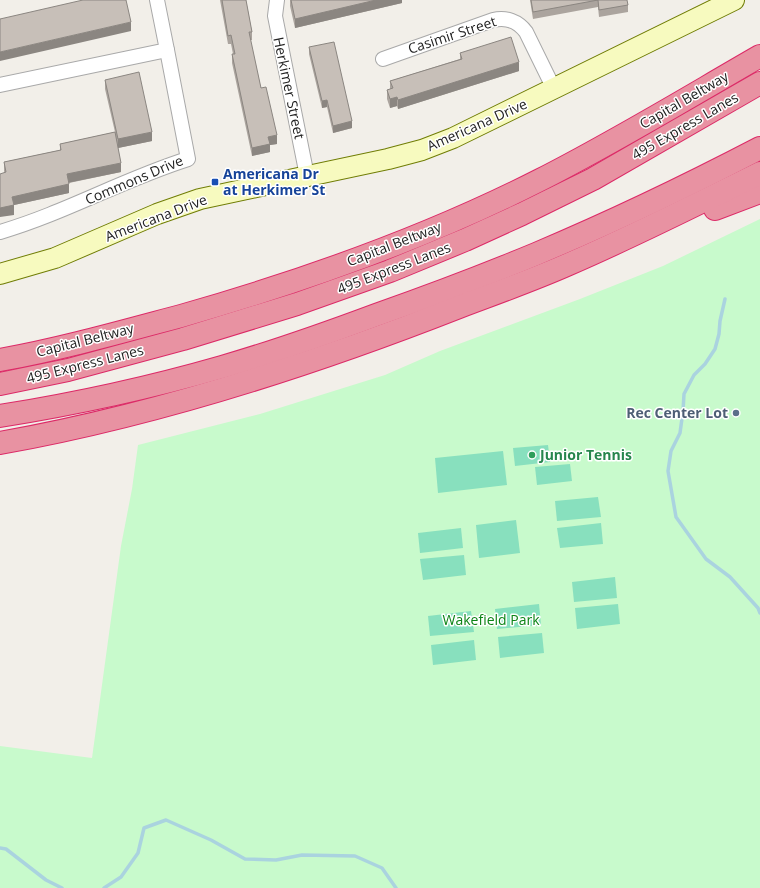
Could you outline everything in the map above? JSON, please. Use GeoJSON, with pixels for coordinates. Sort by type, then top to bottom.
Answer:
{"type":"FeatureCollection","features":[{"type":"Feature","properties":{"kind":"highway","name":"Capital Beltway"},"geometry":{"type":"LineString","coordinates":[[0,360],[77,343],[238,299],[376,252],[452,221],[539,180],[612,142],[760,56]]}},
{"type":"Feature","properties":{"kind":"highway","name":"495 Express Lanes"},"geometry":{"type":"LineString","coordinates":[[0,384],[68,370],[123,356],[296,304],[390,271],[465,240],[522,214],[593,178],[760,83]]}},
{"type":"Feature","properties":{"kind":"highway"},"geometry":{"type":"LineString","coordinates":[[522,214],[600,180],[656,153],[760,97]]}},
{"type":"Feature","properties":{"kind":"highway"},"geometry":{"type":"LineString","coordinates":[[537,254],[760,132]]}},
{"type":"Feature","properties":{"kind":"highway"},"geometry":{"type":"LineString","coordinates":[[0,416],[148,386],[235,363],[317,337],[420,300],[537,254],[639,208],[760,148]]}},
{"type":"Feature","properties":{"kind":"highway"},"geometry":{"type":"LineString","coordinates":[[568,264],[689,208],[760,173]]}},
{"type":"Feature","properties":{"kind":"highway"},"geometry":{"type":"LineString","coordinates":[[0,443],[77,428],[160,408],[263,377],[394,333],[568,264],[760,192]]}},
{"type":"Feature","properties":{"kind":"street","name":"Commons Drive"},"geometry":{"type":"LineString","coordinates":[[0,232],[48,216],[142,176],[188,159],[157,0]]}},
{"type":"Feature","properties":{"kind":"street","name":"Herkimer Street"},"geometry":{"type":"LineString","coordinates":[[277,0],[275,16],[278,36],[307,176]]}},
{"type":"Feature","properties":{"kind":"street","name":"Americana Drive"},"geometry":{"type":"LineString","coordinates":[[0,274],[55,258],[157,214],[200,199],[388,159],[422,150],[463,134],[734,0]]}},
{"type":"Feature","properties":{"kind":"street","name":"Casimir Street"},"geometry":{"type":"LineString","coordinates":[[383,59],[492,20],[506,19],[521,25],[526,32],[554,89]]}},
{"type":"Feature","properties":{"kind":"street"},"geometry":{"type":"LineString","coordinates":[[0,85],[167,50]]}},
{"type":"Feature","properties":{"kind":"green space","name":"Wakefield Park"},"geometry":{"type":"Polygon","coordinates":[[[760,219],[760,888],[0,888],[0,746],[92,758],[121,546],[132,489],[138,445],[260,414],[385,375],[440,351],[580,299],[663,266],[760,219]]]}},
{"type":"Feature","properties":{"kind":"green space","name":"Junior Tennis"},"geometry":{"type":"Polygon","coordinates":[[[548,445],[550,462],[515,466],[513,448],[548,445]]]}},
{"type":"Feature","properties":{"kind":"green space"},"geometry":{"type":"Polygon","coordinates":[[[503,451],[507,485],[438,493],[435,458],[503,451]]]}},
{"type":"Feature","properties":{"kind":"green space"},"geometry":{"type":"Polygon","coordinates":[[[570,464],[572,481],[537,485],[535,467],[570,464]]]}},
{"type":"Feature","properties":{"kind":"green space"},"geometry":{"type":"Polygon","coordinates":[[[598,497],[601,517],[557,521],[555,501],[598,497]]]}},
{"type":"Feature","properties":{"kind":"green space"},"geometry":{"type":"Polygon","coordinates":[[[516,520],[520,553],[479,558],[476,525],[516,520]]]}},
{"type":"Feature","properties":{"kind":"green space"},"geometry":{"type":"Polygon","coordinates":[[[601,523],[603,544],[560,548],[557,528],[601,523]]]}},
{"type":"Feature","properties":{"kind":"green space"},"geometry":{"type":"Polygon","coordinates":[[[461,528],[463,548],[420,553],[418,533],[461,528]]]}},
{"type":"Feature","properties":{"kind":"green space"},"geometry":{"type":"Polygon","coordinates":[[[464,555],[466,575],[423,580],[420,559],[464,555]]]}},
{"type":"Feature","properties":{"kind":"green space"},"geometry":{"type":"Polygon","coordinates":[[[615,577],[617,598],[574,602],[572,582],[615,577]]]}},
{"type":"Feature","properties":{"kind":"green space"},"geometry":{"type":"Polygon","coordinates":[[[539,604],[541,625],[497,629],[495,609],[539,604]]]}},
{"type":"Feature","properties":{"kind":"green space"},"geometry":{"type":"Polygon","coordinates":[[[618,604],[620,624],[577,629],[575,608],[618,604]]]}},
{"type":"Feature","properties":{"kind":"green space"},"geometry":{"type":"Polygon","coordinates":[[[471,611],[474,632],[430,636],[428,616],[471,611]]]}},
{"type":"Feature","properties":{"kind":"green space"},"geometry":{"type":"Polygon","coordinates":[[[542,633],[544,653],[500,658],[498,637],[542,633]]]}},
{"type":"Feature","properties":{"kind":"green space"},"geometry":{"type":"Polygon","coordinates":[[[474,640],[476,660],[433,665],[431,645],[474,640]]]}},
{"type":"Feature","properties":{"kind":"building"},"geometry":{"type":"Polygon","coordinates":[[[83,0],[126,0],[131,22],[0,52],[0,19],[83,0]]]}},
{"type":"Feature","properties":{"kind":"building"},"geometry":{"type":"Polygon","coordinates":[[[222,0],[246,0],[252,32],[249,32],[261,88],[266,87],[277,135],[268,137],[270,144],[252,148],[232,54],[235,54],[231,35],[228,36],[222,0]]]}},
{"type":"Feature","properties":{"kind":"building"},"geometry":{"type":"Polygon","coordinates":[[[291,0],[376,0],[295,19],[291,0]]]}},
{"type":"Feature","properties":{"kind":"building"},"geometry":{"type":"Polygon","coordinates":[[[531,0],[598,0],[533,12],[531,0]]]}},
{"type":"Feature","properties":{"kind":"building"},"geometry":{"type":"Polygon","coordinates":[[[598,0],[627,0],[628,5],[599,10],[598,0]]]}},
{"type":"Feature","properties":{"kind":"building"},"geometry":{"type":"Polygon","coordinates":[[[511,37],[519,62],[398,100],[397,97],[390,99],[387,90],[393,88],[390,81],[462,59],[460,53],[511,37]]]}},
{"type":"Feature","properties":{"kind":"building"},"geometry":{"type":"Polygon","coordinates":[[[334,42],[352,121],[333,126],[327,100],[322,101],[309,47],[334,42]]]}},
{"type":"Feature","properties":{"kind":"building"},"geometry":{"type":"Polygon","coordinates":[[[139,72],[152,132],[118,139],[105,80],[139,72]]]}},
{"type":"Feature","properties":{"kind":"building"},"geometry":{"type":"Polygon","coordinates":[[[115,132],[121,163],[67,174],[69,184],[12,197],[14,205],[0,208],[0,174],[6,172],[4,162],[61,150],[60,144],[115,132]]]}},
{"type":"Feature","properties":{"kind":"waterway"},"geometry":{"type":"LineString","coordinates":[[725,299],[715,349],[705,364],[694,375],[684,394],[680,433],[671,451],[668,471],[676,517],[706,559],[730,577],[758,608],[760,613]]}},
{"type":"Feature","properties":{"kind":"waterway"},"geometry":{"type":"LineString","coordinates":[[104,888],[121,877],[138,853],[144,828],[166,820],[211,840],[245,859],[276,860],[302,855],[355,856],[382,868],[396,888]]}},
{"type":"Feature","properties":{"kind":"waterway"},"geometry":{"type":"LineString","coordinates":[[0,848],[6,849],[46,880],[62,888]]}},
{"type":"Feature","properties":{"kind":"place","name":"Americana Dr at Herkimer St"},"geometry":{"type":"Point","coordinates":[215,182]}},
{"type":"Feature","properties":{"kind":"place","name":"Rec Center Lot"},"geometry":{"type":"Point","coordinates":[736,413]}},
{"type":"Feature","properties":{"kind":"place","name":"Junior Tennis"},"geometry":{"type":"Point","coordinates":[532,455]}}]}
